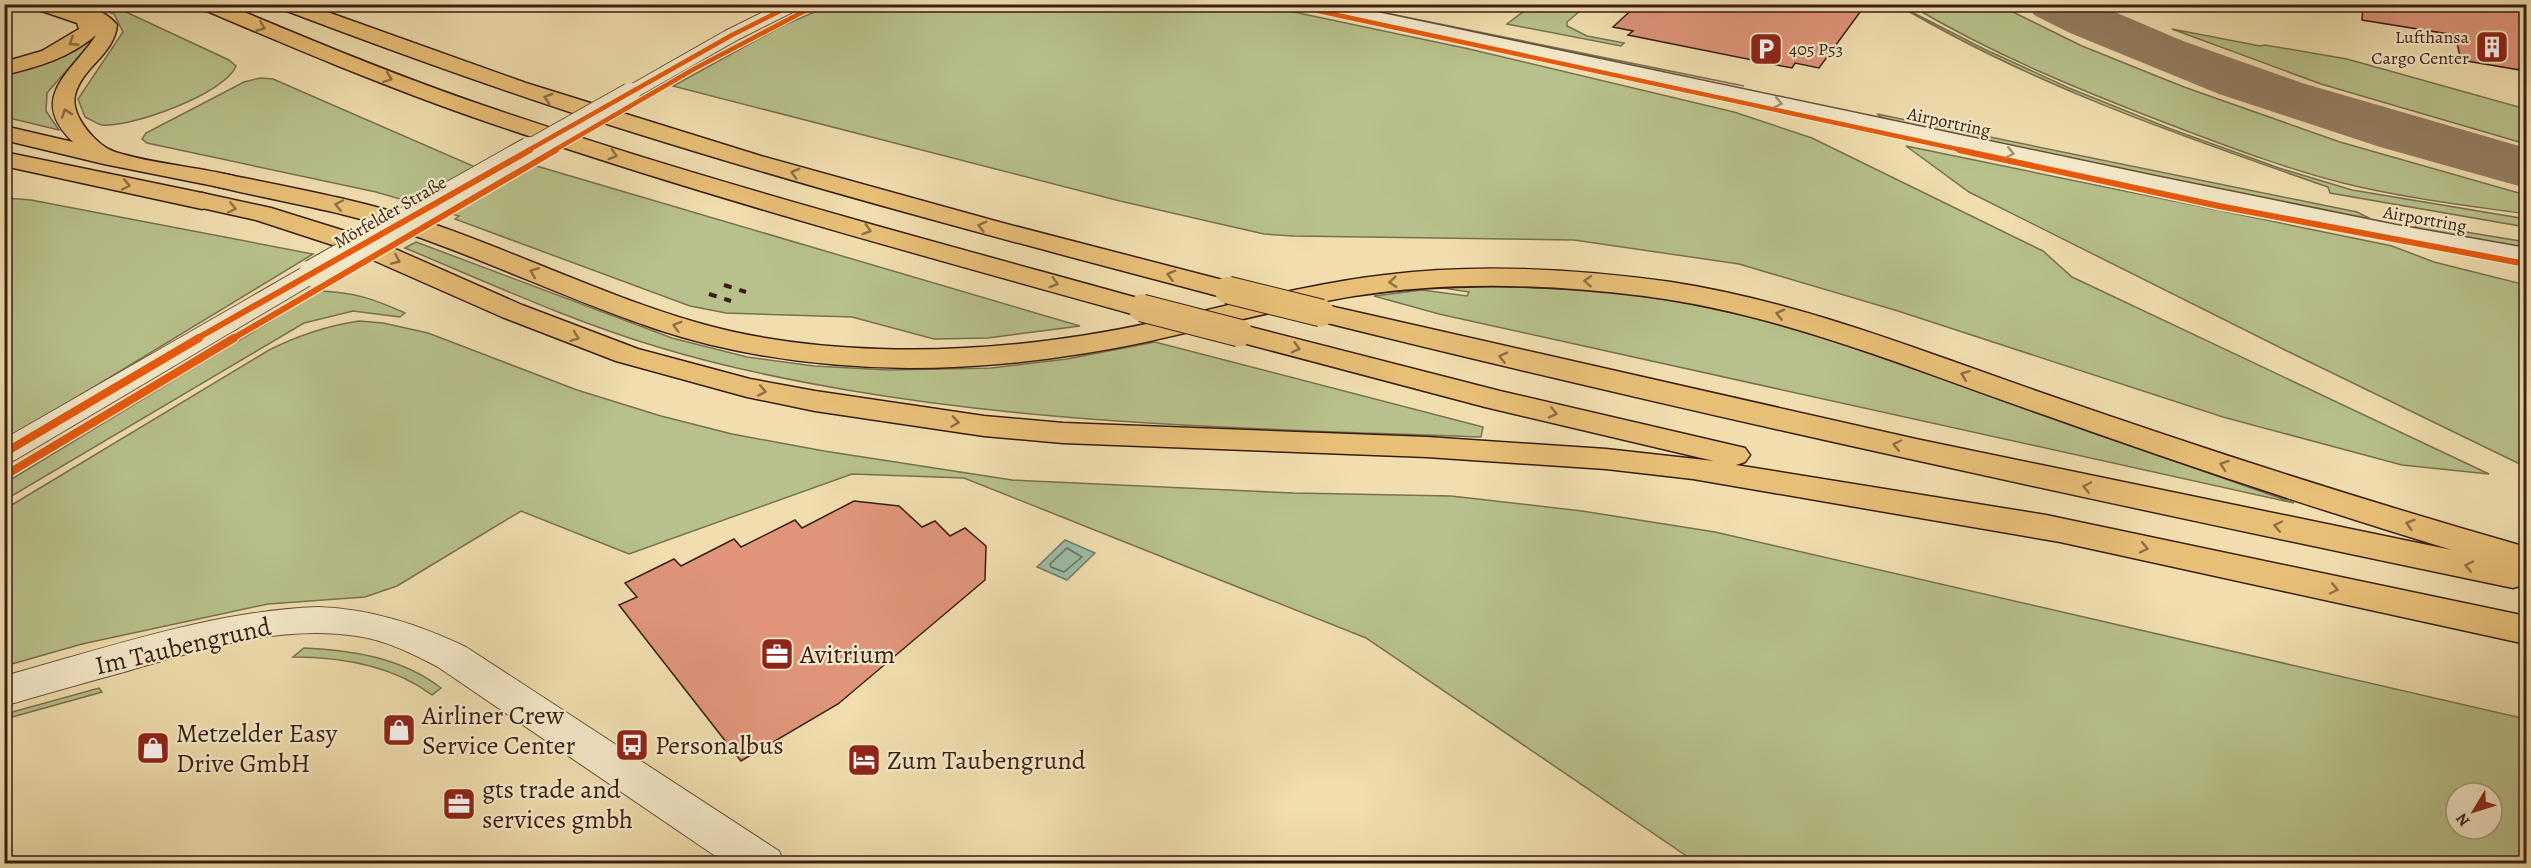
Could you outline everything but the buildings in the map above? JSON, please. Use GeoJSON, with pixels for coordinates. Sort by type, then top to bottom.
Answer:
{"type":"FeatureCollection","features":[{"type":"Feature","properties":{"kind":"highway"},"geometry":{"type":"LineString","coordinates":[[4,69],[57,51],[89,30],[86,20],[40,4]]}},
{"type":"Feature","properties":{"kind":"highway"},"geometry":{"type":"LineString","coordinates":[[70,4],[99,15],[106,20],[108,26],[107,35],[100,46],[66,87],[62,102],[67,121],[104,156]]}},
{"type":"Feature","properties":{"kind":"highway"},"geometry":{"type":"LineString","coordinates":[[207,4],[417,89],[581,145],[902,241],[1142,308],[1496,400],[2066,531],[2526,630]]}},
{"type":"Feature","properties":{"kind":"highway"},"geometry":{"type":"LineString","coordinates":[[286,4],[432,58],[646,129],[941,215],[1228,290],[1688,400],[2034,476],[2526,578]]}},
{"type":"Feature","properties":{"kind":"highway"},"geometry":{"type":"LineString","coordinates":[[4,133],[359,209],[478,249],[673,325],[772,348],[881,358],[950,358],[1017,354],[1121,338],[1335,291],[1390,282],[1510,278],[1604,282],[1680,292],[1818,324],[1909,354],[2144,439],[2526,559]]}},
{"type":"Feature","properties":{"kind":"highway"},"geometry":{"type":"LineString","coordinates":[[4,159],[262,214],[377,251],[572,335],[627,355],[747,388],[815,401],[984,426],[1063,434],[1427,447],[1694,468],[2066,531]]}},
{"type":"Feature","properties":{"kind":"highway"},"geometry":{"type":"LineString","coordinates":[[4,170],[68,172]]}},
{"type":"Feature","properties":{"kind":"street","name":"Mörfelder Straße"},"geometry":{"type":"LineString","coordinates":[[4,453],[312,273],[732,35],[794,4]]}},
{"type":"Feature","properties":{"kind":"street","name":"Airportring"},"geometry":{"type":"LineString","coordinates":[[1310,4],[2190,191],[2396,233],[2526,256]]}},
{"type":"Feature","properties":{"kind":"street","name":"Airportring"},"geometry":{"type":"LineString","coordinates":[[1372,4],[2202,176],[2526,236]]}},
{"type":"Feature","properties":{"kind":"street","name":"Im Taubengrund"},"geometry":{"type":"LineString","coordinates":[[4,691],[185,641],[280,622],[346,621],[392,631],[421,641],[452,657],[763,864]]}},
{"type":"Feature","properties":{"kind":"shaded area"},"geometry":{"type":"Polygon","coordinates":[[[88,5],[111,5],[229,60],[236,66],[229,76],[215,87],[176,107],[134,121],[98,124],[85,117],[78,99],[123,32],[114,14],[88,5]]]}},
{"type":"Feature","properties":{"kind":"shaded area"},"geometry":{"type":"Polygon","coordinates":[[[831,5],[1261,5],[1469,49],[1734,112],[1812,138],[2043,251],[2072,277],[2489,474],[2402,465],[2223,417],[1898,311],[1739,264],[1574,240],[1264,234],[1120,201],[673,86],[784,25],[831,5]]]}},
{"type":"Feature","properties":{"kind":"shaded area"},"geometry":{"type":"Polygon","coordinates":[[[1338,5],[1346,5],[1744,86],[1338,5]]]}},
{"type":"Feature","properties":{"kind":"shaded area"},"geometry":{"type":"Polygon","coordinates":[[[1532,5],[1587,5],[1567,22],[1567,26],[1587,36],[1624,43],[1621,46],[1507,24],[1532,5]]]}},
{"type":"Feature","properties":{"kind":"shaded area"},"geometry":{"type":"Polygon","coordinates":[[[1898,5],[1984,49],[2069,88],[2171,129],[2279,168],[2352,190],[2526,219],[2526,227],[2330,193],[2328,187],[2163,128],[2054,84],[1949,34],[1898,5]]]}},
{"type":"Feature","properties":{"kind":"shaded area"},"geometry":{"type":"Polygon","coordinates":[[[1910,5],[1999,5],[2082,46],[2184,87],[2340,142],[2526,195],[2526,214],[2388,193],[2322,177],[2260,158],[2076,87],[1975,41],[1910,5]]]}},
{"type":"Feature","properties":{"kind":"shaded area"},"geometry":{"type":"Polygon","coordinates":[[[2172,29],[2260,46],[2347,59],[2526,109],[2526,144],[2321,84],[2172,29]]]}},
{"type":"Feature","properties":{"kind":"shaded area"},"geometry":{"type":"Polygon","coordinates":[[[96,34],[47,93],[46,111],[59,130],[5,117],[4,73],[96,34]]]}},
{"type":"Feature","properties":{"kind":"shaded area"},"geometry":{"type":"Polygon","coordinates":[[[260,78],[273,79],[475,167],[499,155],[1080,326],[988,338],[934,339],[852,317],[726,313],[690,306],[455,219],[459,216],[376,192],[147,143],[142,139],[146,133],[244,82],[260,78]]]}},
{"type":"Feature","properties":{"kind":"shaded area"},"geometry":{"type":"Polygon","coordinates":[[[1877,114],[2357,212],[2369,218],[2367,220],[1898,124],[1877,114]]]}},
{"type":"Feature","properties":{"kind":"shaded area"},"geometry":{"type":"Polygon","coordinates":[[[1906,146],[2392,246],[2434,262],[2526,285],[2526,467],[1969,192],[1906,146]]]}},
{"type":"Feature","properties":{"kind":"shaded area"},"geometry":{"type":"Polygon","coordinates":[[[5,198],[31,200],[313,254],[5,441],[5,198]]]}},
{"type":"Feature","properties":{"kind":"shaded area"},"geometry":{"type":"Polygon","coordinates":[[[2417,224],[2526,242],[2526,249],[2429,233],[2415,227],[2417,224]]]}},
{"type":"Feature","properties":{"kind":"shaded area"},"geometry":{"type":"Polygon","coordinates":[[[416,242],[672,338],[747,357],[814,366],[888,370],[991,368],[1067,359],[1155,342],[1483,427],[1481,437],[1163,424],[1005,411],[847,390],[728,366],[626,337],[530,301],[405,248],[416,242]]]}},
{"type":"Feature","properties":{"kind":"shaded area"},"geometry":{"type":"Polygon","coordinates":[[[1474,285],[1607,291],[1686,303],[1751,317],[1878,354],[1987,395],[2294,503],[1439,314],[1374,296],[1422,290],[1467,296],[1469,292],[1437,287],[1474,285]]]}},
{"type":"Feature","properties":{"kind":"shaded area"},"geometry":{"type":"Polygon","coordinates":[[[320,291],[364,297],[405,313],[400,317],[353,311],[304,323],[5,500],[5,483],[320,291]]]}},
{"type":"Feature","properties":{"kind":"shaded area"},"geometry":{"type":"Polygon","coordinates":[[[359,321],[383,323],[428,333],[577,390],[661,416],[732,434],[824,451],[1012,480],[1294,493],[1451,496],[1582,511],[1715,532],[2526,719],[2526,863],[1697,863],[1366,638],[964,478],[852,474],[629,554],[521,511],[397,586],[365,597],[268,604],[82,644],[5,666],[5,509],[269,350],[313,332],[359,321]]]}},
{"type":"Feature","properties":{"kind":"shaded area"},"geometry":{"type":"Polygon","coordinates":[[[304,648],[341,651],[376,658],[410,669],[441,688],[432,695],[400,676],[366,665],[348,661],[293,657],[304,648]]]}},
{"type":"Feature","properties":{"kind":"shaded area"},"geometry":{"type":"Polygon","coordinates":[[[99,688],[102,692],[5,719],[5,714],[99,688]]]}},
{"type":"Feature","properties":{"kind":"water"},"geometry":{"type":"Polygon","coordinates":[[[1065,540],[1095,553],[1067,580],[1037,567],[1065,540]]]}},
{"type":"Feature","properties":{"kind":"taxiway"},"geometry":{"type":"LineString","coordinates":[[2053,4],[2125,38],[2240,82],[2362,122],[2526,168]]}},
{"type":"Feature","properties":{"kind":"railway"},"geometry":{"type":"LineString","coordinates":[[724,285],[746,292]]}},
{"type":"Feature","properties":{"kind":"railway"},"geometry":{"type":"LineString","coordinates":[[709,294],[731,301]]}},
{"type":"Feature","properties":{"kind":"cycle path"},"geometry":{"type":"LineString","coordinates":[[4,453],[214,329],[732,35],[794,4]]}},
{"type":"Feature","properties":{"kind":"cycle path"},"geometry":{"type":"LineString","coordinates":[[4,476],[123,403],[694,69],[818,4]]}},
{"type":"Feature","properties":{"kind":"cycle path"},"geometry":{"type":"LineString","coordinates":[[1286,4],[2219,206],[2526,264]]}},
{"type":"Feature","properties":{"kind":"place","name":"Lufthansa Cargo Center"},"geometry":{"type":"Point","coordinates":[2492,47]}},
{"type":"Feature","properties":{"kind":"place","name":"405 P53"},"geometry":{"type":"Point","coordinates":[1766,49]}},
{"type":"Feature","properties":{"kind":"place","name":"Avitrium"},"geometry":{"type":"Point","coordinates":[777,654]}},
{"type":"Feature","properties":{"kind":"place","name":"Airliner Crew Service Center"},"geometry":{"type":"Point","coordinates":[399,730]}},
{"type":"Feature","properties":{"kind":"place","name":"Personalbus"},"geometry":{"type":"Point","coordinates":[632,745]}},
{"type":"Feature","properties":{"kind":"place","name":"Metzelder Easy Drive GmbH"},"geometry":{"type":"Point","coordinates":[153,748]}},
{"type":"Feature","properties":{"kind":"place","name":"Zum Taubengrund"},"geometry":{"type":"Point","coordinates":[864,760]}},
{"type":"Feature","properties":{"kind":"place","name":"gts trade and services gmbh"},"geometry":{"type":"Point","coordinates":[459,804]}}]}
